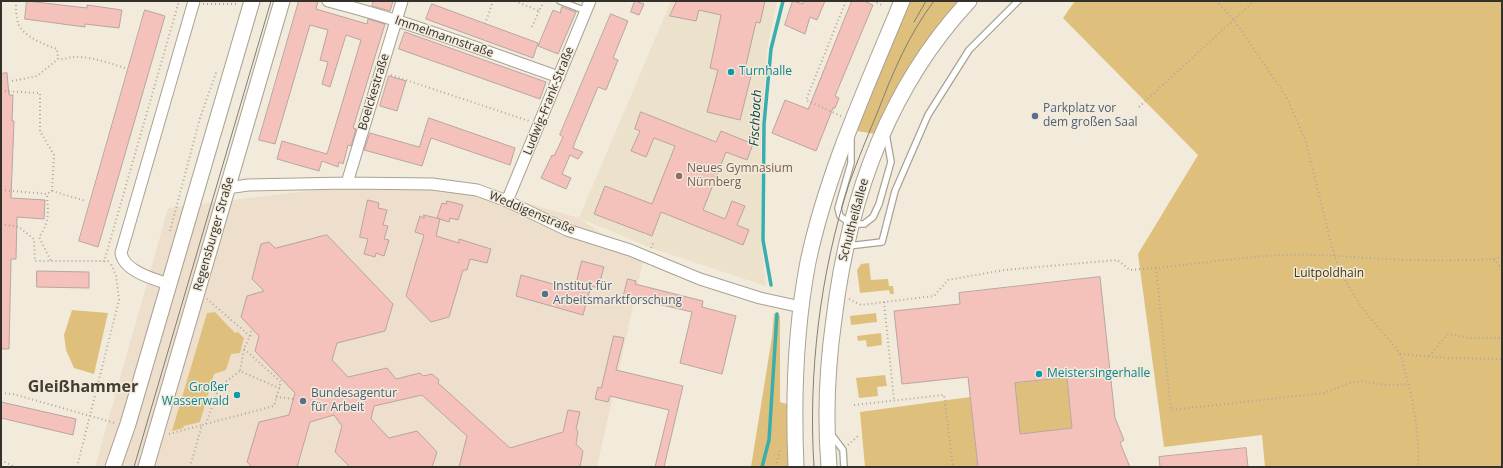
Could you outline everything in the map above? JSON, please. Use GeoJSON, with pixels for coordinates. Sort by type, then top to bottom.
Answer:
{"type":"FeatureCollection","features":[{"type":"Feature","properties":{"kind":"main road","name":"Regensburger Straße"},"geometry":{"type":"LineString","coordinates":[[147,466],[282,1]]}},
{"type":"Feature","properties":{"kind":"main road"},"geometry":{"type":"LineString","coordinates":[[796,467],[794,430],[795,379],[801,307],[808,262],[818,222],[833,174],[902,1]]}},
{"type":"Feature","properties":{"kind":"main road","name":"Schultheißallee"},"geometry":{"type":"LineString","coordinates":[[828,467],[827,429],[832,333],[836,296],[851,224],[869,166],[884,128],[914,73],[941,35],[969,1]]}},
{"type":"Feature","properties":{"kind":"main road"},"geometry":{"type":"LineString","coordinates":[[113,467],[128,424],[169,284],[246,2]]}},
{"type":"Feature","properties":{"kind":"street"},"geometry":{"type":"LineString","coordinates":[[169,284],[157,281],[127,265],[122,260],[121,253],[193,1]]}},
{"type":"Feature","properties":{"kind":"street","name":"Immelmannstraße"},"geometry":{"type":"LineString","coordinates":[[328,1],[396,20],[558,77]]}},
{"type":"Feature","properties":{"kind":"street","name":"Boelckestraße"},"geometry":{"type":"LineString","coordinates":[[347,183],[402,1]]}},
{"type":"Feature","properties":{"kind":"street","name":"Ludwig-Frank-Straße"},"geometry":{"type":"LineString","coordinates":[[507,201],[588,6]]}},
{"type":"Feature","properties":{"kind":"street","name":"Weddigenstraße"},"geometry":{"type":"LineString","coordinates":[[227,188],[248,185],[327,185],[347,183],[432,184],[477,190],[507,201],[567,230],[630,250],[700,280],[767,300],[801,307]]}},
{"type":"Feature","properties":{"kind":"lane"},"geometry":{"type":"LineString","coordinates":[[560,1],[588,6]]}},
{"type":"Feature","properties":{"kind":"lane"},"geometry":{"type":"LineString","coordinates":[[846,246],[882,242],[895,191],[928,115],[969,50],[1018,1]]}},
{"type":"Feature","properties":{"kind":"lane"},"geometry":{"type":"LineString","coordinates":[[850,129],[852,142],[851,164],[838,208],[840,216],[851,224],[864,224],[873,217],[879,204],[892,162],[884,128]]}},
{"type":"Feature","properties":{"kind":"lane"},"geometry":{"type":"LineString","coordinates":[[827,429],[843,450],[844,467]]}},
{"type":"Feature","properties":{"kind":"path"},"geometry":{"type":"LineString","coordinates":[[16,1],[18,25],[25,33],[42,44],[57,49],[58,59]]}},
{"type":"Feature","properties":{"kind":"path"},"geometry":{"type":"LineString","coordinates":[[104,262],[180,1]]}},
{"type":"Feature","properties":{"kind":"path"},"geometry":{"type":"LineString","coordinates":[[193,1],[198,5],[246,2]]}},
{"type":"Feature","properties":{"kind":"path"},"geometry":{"type":"LineString","coordinates":[[485,24],[493,1]]}},
{"type":"Feature","properties":{"kind":"path"},"geometry":{"type":"LineString","coordinates":[[515,1],[539,11]]}},
{"type":"Feature","properties":{"kind":"path"},"geometry":{"type":"LineString","coordinates":[[532,27],[544,1]]}},
{"type":"Feature","properties":{"kind":"path"},"geometry":{"type":"LineString","coordinates":[[840,115],[806,100],[846,1]]}},
{"type":"Feature","properties":{"kind":"path"},"geometry":{"type":"LineString","coordinates":[[873,1],[884,6]]}},
{"type":"Feature","properties":{"kind":"path"},"geometry":{"type":"LineString","coordinates":[[1216,1],[1234,20],[1287,98],[1306,142],[1334,255],[1340,270],[1353,295],[1400,354],[1409,384],[1418,444],[1418,467]]}},
{"type":"Feature","properties":{"kind":"path"},"geometry":{"type":"LineString","coordinates":[[1139,107],[1254,1]]}},
{"type":"Feature","properties":{"kind":"path"},"geometry":{"type":"LineString","coordinates":[[12,81],[37,76],[58,59],[66,60],[71,56],[102,61],[125,68]]}},
{"type":"Feature","properties":{"kind":"path"},"geometry":{"type":"LineString","coordinates":[[380,71],[539,125]]}},
{"type":"Feature","properties":{"kind":"path"},"geometry":{"type":"LineString","coordinates":[[1,91],[40,93],[40,132],[54,155],[52,191]]}},
{"type":"Feature","properties":{"kind":"path"},"geometry":{"type":"LineString","coordinates":[[1,190],[47,194],[52,191],[86,201]]}},
{"type":"Feature","properties":{"kind":"path"},"geometry":{"type":"LineString","coordinates":[[47,194],[48,214],[45,228],[39,237],[51,261]]}},
{"type":"Feature","properties":{"kind":"path"},"geometry":{"type":"LineString","coordinates":[[1,224],[19,227],[34,239],[35,261],[110,262],[122,260]]}},
{"type":"Feature","properties":{"kind":"path"},"geometry":{"type":"LineString","coordinates":[[652,245],[654,241]]}},
{"type":"Feature","properties":{"kind":"path"},"geometry":{"type":"LineString","coordinates":[[846,297],[861,304],[934,296],[948,280],[1004,270],[1117,260],[1130,270],[1236,258],[1284,255],[1334,255],[1442,261],[1494,259],[1502,257]]}},
{"type":"Feature","properties":{"kind":"path"},"geometry":{"type":"LineString","coordinates":[[1494,259],[1502,269]]}},
{"type":"Feature","properties":{"kind":"path"},"geometry":{"type":"LineString","coordinates":[[77,467],[119,300],[116,275],[110,262]]}},
{"type":"Feature","properties":{"kind":"path"},"geometry":{"type":"LineString","coordinates":[[1156,268],[1171,410],[1324,393],[1350,383],[1361,381],[1385,385],[1409,384]]}},
{"type":"Feature","properties":{"kind":"path"},"geometry":{"type":"LineString","coordinates":[[197,290],[250,336]]}},
{"type":"Feature","properties":{"kind":"path"},"geometry":{"type":"LineString","coordinates":[[884,302],[894,400]]}},
{"type":"Feature","properties":{"kind":"path"},"geometry":{"type":"LineString","coordinates":[[206,424],[219,387],[240,370],[244,349],[252,328]]}},
{"type":"Feature","properties":{"kind":"path"},"geometry":{"type":"LineString","coordinates":[[1429,356],[1448,334],[1471,338],[1502,338]]}},
{"type":"Feature","properties":{"kind":"path"},"geometry":{"type":"LineString","coordinates":[[169,434],[274,406],[281,382],[244,349]]}},
{"type":"Feature","properties":{"kind":"path"},"geometry":{"type":"LineString","coordinates":[[1400,354],[1502,359]]}},
{"type":"Feature","properties":{"kind":"path"},"geometry":{"type":"LineString","coordinates":[[240,370],[279,388]]}},
{"type":"Feature","properties":{"kind":"path"},"geometry":{"type":"LineString","coordinates":[[1,393],[13,394],[115,423]]}},
{"type":"Feature","properties":{"kind":"path"},"geometry":{"type":"LineString","coordinates":[[854,405],[944,395],[953,467]]}},
{"type":"Feature","properties":{"kind":"path"},"geometry":{"type":"LineString","coordinates":[[276,397],[294,399]]}},
{"type":"Feature","properties":{"kind":"path"},"geometry":{"type":"LineString","coordinates":[[190,467],[202,425]]}},
{"type":"Feature","properties":{"kind":"path"},"geometry":{"type":"LineString","coordinates":[[843,450],[858,436]]}},
{"type":"Feature","properties":{"kind":"path"},"geometry":{"type":"LineString","coordinates":[[776,467],[780,450]]}},
{"type":"Feature","properties":{"kind":"path"},"geometry":{"type":"LineString","coordinates":[[1,460],[15,467]]}},
{"type":"Feature","properties":{"kind":"shaded area","name":"Neues Gymnasium Nürnberg"},"geometry":{"type":"Polygon","coordinates":[[[671,1],[777,1],[767,49],[761,135],[761,235],[766,286],[654,249],[579,218],[671,1]]]}},
{"type":"Feature","properties":{"kind":"shaded area"},"geometry":{"type":"Polygon","coordinates":[[[444,185],[495,194],[579,218],[643,262],[597,467],[95,467],[168,208],[331,188],[444,185]]]}},
{"type":"Feature","properties":{"kind":"green space"},"geometry":{"type":"Polygon","coordinates":[[[909,1],[963,1],[876,134],[857,131],[909,1]]]}},
{"type":"Feature","properties":{"kind":"green space","name":"Luitpoldhain"},"geometry":{"type":"Polygon","coordinates":[[[1075,1],[1502,1],[1502,467],[1265,467],[1262,435],[1164,447],[1138,254],[1198,155],[1063,18],[1075,1]]]}},
{"type":"Feature","properties":{"kind":"green space"},"geometry":{"type":"Polygon","coordinates":[[[869,263],[871,280],[888,279],[889,286],[893,286],[894,294],[890,294],[889,290],[860,293],[857,270],[861,264],[869,263]]]}},
{"type":"Feature","properties":{"kind":"green space"},"geometry":{"type":"Polygon","coordinates":[[[72,310],[108,313],[94,374],[74,368],[66,350],[64,335],[72,310]]]}},
{"type":"Feature","properties":{"kind":"green space"},"geometry":{"type":"Polygon","coordinates":[[[215,312],[235,333],[238,332],[244,338],[240,353],[231,354],[226,370],[214,374],[200,422],[172,431],[207,313],[215,312]]]}},
{"type":"Feature","properties":{"kind":"green space"},"geometry":{"type":"Polygon","coordinates":[[[774,313],[780,316],[780,402],[790,405],[791,467],[751,467],[772,337],[774,313]]]}},
{"type":"Feature","properties":{"kind":"green space"},"geometry":{"type":"Polygon","coordinates":[[[876,313],[877,322],[851,325],[850,316],[876,313]]]}},
{"type":"Feature","properties":{"kind":"green space"},"geometry":{"type":"Polygon","coordinates":[[[881,333],[882,345],[867,347],[866,340],[858,341],[857,336],[881,333]]]}},
{"type":"Feature","properties":{"kind":"green space"},"geometry":{"type":"Polygon","coordinates":[[[885,375],[887,386],[877,387],[878,396],[859,398],[856,378],[885,375]]]}},
{"type":"Feature","properties":{"kind":"green space"},"geometry":{"type":"Polygon","coordinates":[[[1067,378],[1072,428],[1020,434],[1015,383],[1067,378]]]}},
{"type":"Feature","properties":{"kind":"green space"},"geometry":{"type":"Polygon","coordinates":[[[970,397],[978,467],[865,467],[860,412],[970,397]]]}},
{"type":"Feature","properties":{"kind":"building"},"geometry":{"type":"Polygon","coordinates":[[[27,1],[87,8],[87,5],[122,10],[119,28],[85,24],[85,27],[25,19],[27,1]]]}},
{"type":"Feature","properties":{"kind":"building"},"geometry":{"type":"Polygon","coordinates":[[[299,1],[318,1],[316,9],[367,24],[368,19],[385,24],[353,128],[356,129],[351,146],[348,145],[343,164],[339,162],[338,167],[322,161],[319,171],[277,159],[282,141],[327,154],[361,40],[346,35],[330,87],[322,84],[328,62],[320,60],[328,30],[310,25],[275,144],[259,140],[299,1]]]}},
{"type":"Feature","properties":{"kind":"building"},"geometry":{"type":"Polygon","coordinates":[[[374,1],[393,1],[390,11],[372,6],[374,1]]]}},
{"type":"Feature","properties":{"kind":"building"},"geometry":{"type":"Polygon","coordinates":[[[635,1],[644,4],[639,15],[631,12],[635,1]]]}},
{"type":"Feature","properties":{"kind":"building","name":"Turnhalle"},"geometry":{"type":"Polygon","coordinates":[[[677,1],[765,1],[760,23],[756,22],[744,74],[751,76],[740,120],[707,112],[718,70],[710,68],[721,15],[699,10],[696,21],[670,16],[677,1]]]}},
{"type":"Feature","properties":{"kind":"building"},"geometry":{"type":"Polygon","coordinates":[[[793,1],[803,4],[804,1],[825,1],[817,20],[810,17],[805,34],[785,25],[793,1]]]}},
{"type":"Feature","properties":{"kind":"building"},"geometry":{"type":"Polygon","coordinates":[[[852,1],[864,1],[873,5],[835,96],[839,98],[835,108],[833,108],[816,151],[772,133],[785,100],[808,109],[852,1]]]}},
{"type":"Feature","properties":{"kind":"building"},"geometry":{"type":"Polygon","coordinates":[[[432,4],[538,43],[533,58],[426,19],[432,4]]]}},
{"type":"Feature","properties":{"kind":"building"},"geometry":{"type":"Polygon","coordinates":[[[562,7],[576,12],[558,54],[538,46],[553,10],[560,13],[562,7]]]}},
{"type":"Feature","properties":{"kind":"building"},"geometry":{"type":"Polygon","coordinates":[[[145,10],[165,16],[98,247],[79,241],[145,10]]]}},
{"type":"Feature","properties":{"kind":"building"},"geometry":{"type":"Polygon","coordinates":[[[611,14],[628,21],[613,58],[618,60],[606,90],[598,87],[575,142],[573,148],[583,152],[578,159],[570,155],[562,174],[571,178],[566,189],[541,178],[563,137],[560,135],[611,14]]]}},
{"type":"Feature","properties":{"kind":"building"},"geometry":{"type":"Polygon","coordinates":[[[405,32],[546,82],[540,99],[399,49],[405,32]]]}},
{"type":"Feature","properties":{"kind":"building"},"geometry":{"type":"Polygon","coordinates":[[[7,73],[9,95],[13,95],[12,121],[14,121],[11,198],[45,200],[44,219],[17,217],[16,259],[11,259],[9,349],[1,349],[1,74],[7,73]]]}},
{"type":"Feature","properties":{"kind":"building"},"geometry":{"type":"Polygon","coordinates":[[[389,76],[406,81],[397,111],[380,106],[389,76]]]}},
{"type":"Feature","properties":{"kind":"building"},"geometry":{"type":"Polygon","coordinates":[[[641,112],[716,142],[721,131],[753,144],[747,160],[726,152],[703,210],[725,219],[732,201],[745,206],[737,225],[749,230],[743,245],[661,212],[652,236],[594,214],[605,186],[652,204],[675,146],[654,138],[646,157],[631,151],[640,131],[635,129],[641,112]]]}},
{"type":"Feature","properties":{"kind":"building"},"geometry":{"type":"Polygon","coordinates":[[[429,118],[515,148],[510,165],[431,138],[422,166],[364,150],[370,133],[419,147],[429,118]]]}},
{"type":"Feature","properties":{"kind":"building"},"geometry":{"type":"Polygon","coordinates":[[[368,200],[379,203],[378,208],[387,210],[383,225],[388,226],[384,239],[389,240],[384,256],[376,253],[375,257],[364,254],[368,239],[360,237],[368,200]]]}},
{"type":"Feature","properties":{"kind":"building"},"geometry":{"type":"Polygon","coordinates":[[[447,201],[463,205],[458,220],[450,218],[449,222],[437,218],[442,203],[446,204],[447,201]]]}},
{"type":"Feature","properties":{"kind":"building"},"geometry":{"type":"Polygon","coordinates":[[[424,215],[440,219],[436,236],[459,243],[459,239],[491,249],[487,263],[470,259],[467,270],[463,270],[449,317],[431,322],[406,296],[424,235],[415,232],[420,216],[424,218],[424,215]]]}},
{"type":"Feature","properties":{"kind":"building"},"geometry":{"type":"Polygon","coordinates":[[[327,235],[393,304],[385,331],[337,343],[332,360],[348,377],[387,368],[396,379],[420,373],[423,376],[432,374],[439,380],[438,383],[510,448],[563,432],[568,410],[580,412],[576,429],[578,431],[576,444],[583,451],[580,467],[459,467],[467,436],[422,395],[374,406],[371,419],[389,438],[417,431],[437,452],[432,467],[350,467],[335,452],[342,426],[334,415],[310,422],[297,467],[252,467],[247,462],[259,422],[289,415],[295,393],[255,351],[259,336],[241,317],[247,296],[264,291],[252,279],[261,244],[269,242],[275,248],[327,235]]]}},
{"type":"Feature","properties":{"kind":"building"},"geometry":{"type":"Polygon","coordinates":[[[582,261],[604,267],[598,288],[591,286],[583,315],[516,296],[521,275],[574,290],[582,261]]]}},
{"type":"Feature","properties":{"kind":"building"},"geometry":{"type":"Polygon","coordinates":[[[37,271],[89,272],[89,288],[37,287],[37,271]]]}},
{"type":"Feature","properties":{"kind":"building","name":"Meistersingerhalle"},"geometry":{"type":"Polygon","coordinates":[[[1100,277],[1115,418],[1124,440],[1120,443],[1130,467],[978,467],[968,377],[902,384],[894,311],[960,304],[959,293],[1100,277]],[[1067,378],[1015,383],[1020,434],[1072,428],[1067,378]]]}},
{"type":"Feature","properties":{"kind":"building"},"geometry":{"type":"Polygon","coordinates":[[[628,279],[636,281],[635,284],[703,301],[702,307],[736,316],[722,374],[680,363],[692,312],[632,298],[632,300],[623,298],[628,279]]]}},
{"type":"Feature","properties":{"kind":"building"},"geometry":{"type":"Polygon","coordinates":[[[614,336],[624,338],[616,370],[683,386],[664,467],[655,467],[669,410],[610,396],[608,402],[595,399],[598,387],[601,388],[614,336]]]}},
{"type":"Feature","properties":{"kind":"building"},"geometry":{"type":"Polygon","coordinates":[[[1,402],[76,419],[73,435],[1,418],[1,402]]]}},
{"type":"Feature","properties":{"kind":"building"},"geometry":{"type":"Polygon","coordinates":[[[1246,448],[1248,467],[1160,467],[1159,457],[1246,448]]]}},
{"type":"Feature","properties":{"kind":"waterway","name":"Fischbach"},"geometry":{"type":"LineString","coordinates":[[771,285],[763,240],[764,124],[771,49],[783,1]]}},
{"type":"Feature","properties":{"kind":"waterway","name":"Fischbach"},"geometry":{"type":"LineString","coordinates":[[762,467],[769,440],[777,314]]}},
{"type":"Feature","properties":{"kind":"tram line"},"geometry":{"type":"LineString","coordinates":[[134,467],[271,1]]}},
{"type":"Feature","properties":{"kind":"tram line"},"geometry":{"type":"LineString","coordinates":[[914,22],[926,1]]}},
{"type":"Feature","properties":{"kind":"tram line"},"geometry":{"type":"LineString","coordinates":[[814,467],[813,396],[818,324],[830,253],[839,218],[852,175],[896,68],[909,40],[934,1]]}},
{"type":"Feature","properties":{"kind":"place","name":"Turnhalle"},"geometry":{"type":"Point","coordinates":[731,72]}},
{"type":"Feature","properties":{"kind":"place","name":"Parkplatz vor dem großen Saal"},"geometry":{"type":"Point","coordinates":[1035,116]}},
{"type":"Feature","properties":{"kind":"place","name":"Neues Gymnasium Nürnberg"},"geometry":{"type":"Point","coordinates":[679,176]}},
{"type":"Feature","properties":{"kind":"place","name":"Institut für Arbeitsmarktforschung"},"geometry":{"type":"Point","coordinates":[545,294]}},
{"type":"Feature","properties":{"kind":"place","name":"Meistersingerhalle"},"geometry":{"type":"Point","coordinates":[1039,374]}},
{"type":"Feature","properties":{"kind":"place","name":"Großer Wasserwald"},"geometry":{"type":"Point","coordinates":[237,395]}},
{"type":"Feature","properties":{"kind":"place","name":"Bundesagentur für Arbeit"},"geometry":{"type":"Point","coordinates":[303,401]}},
{"type":"Feature","properties":{"kind":"district","name":"Gleißhammer"},"geometry":{"type":"Point","coordinates":[83,387]}}]}
